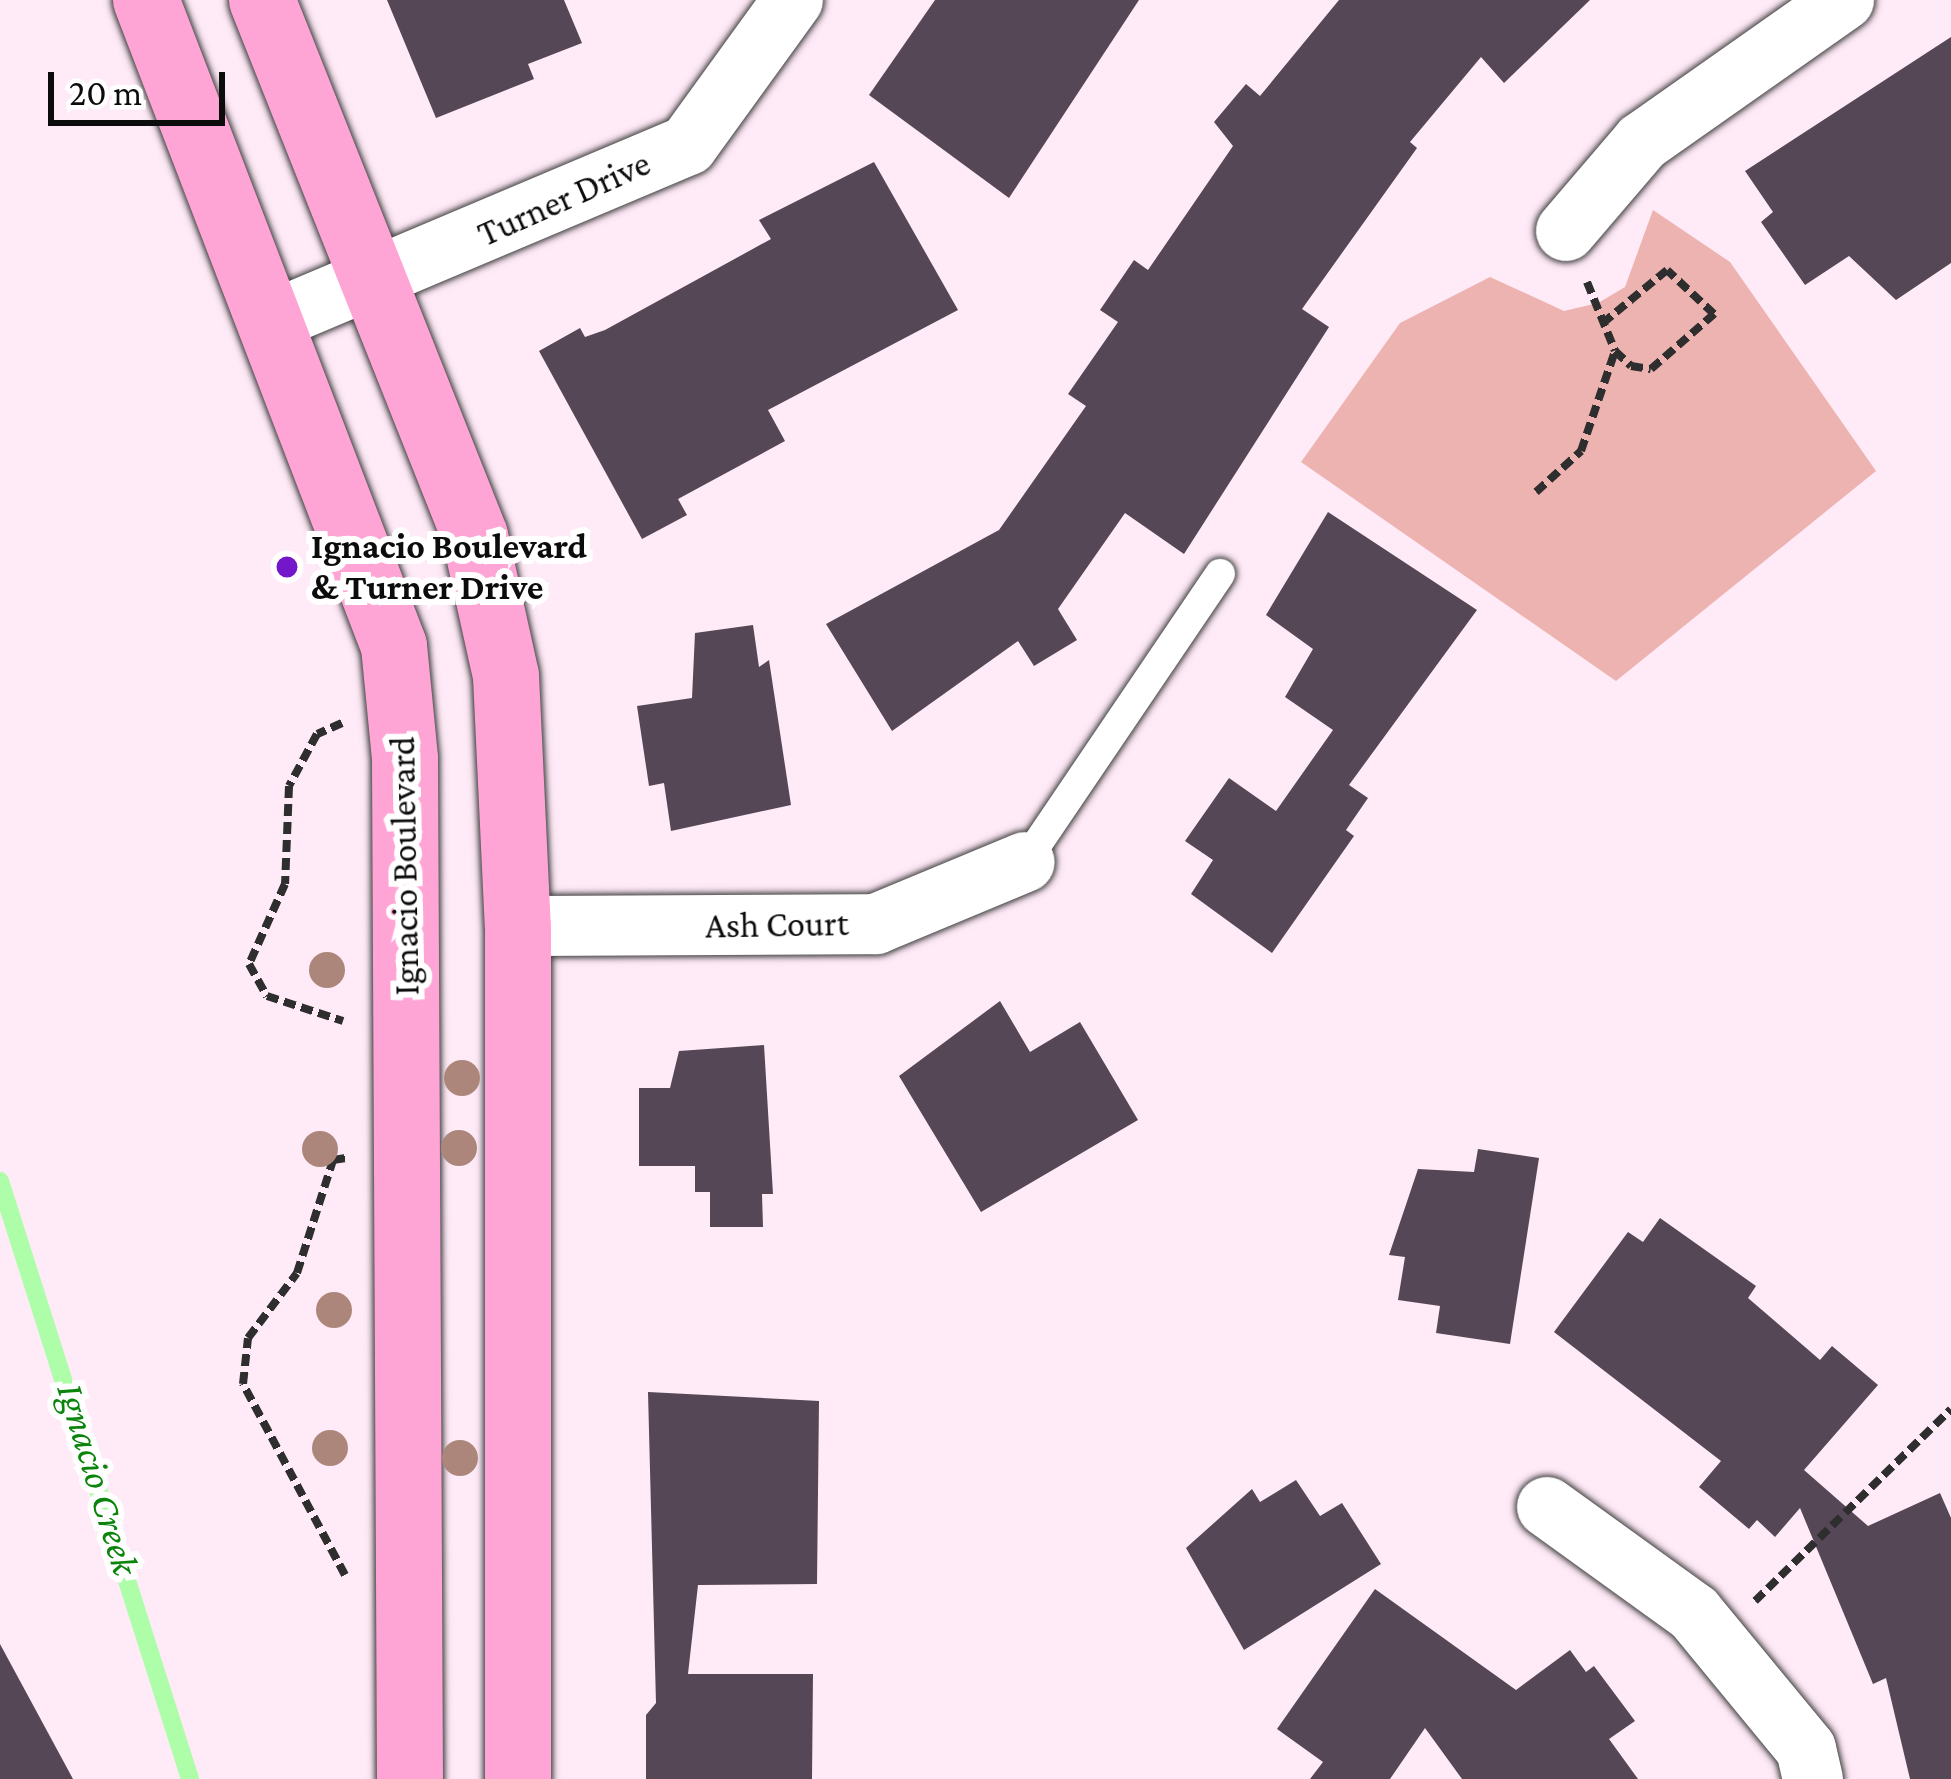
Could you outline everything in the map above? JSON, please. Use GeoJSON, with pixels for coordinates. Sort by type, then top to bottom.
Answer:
{"type":"FeatureCollection","features":[{"type":"Feature","properties":{"kind":"main road","name":"Ignacio Boulevard"},"geometry":{"type":"LineString","coordinates":[[146,0],[358,532],[403,713],[410,1779]]}},
{"type":"Feature","properties":{"kind":"main road"},"geometry":{"type":"LineString","coordinates":[[262,0],[475,536],[506,676],[518,926],[518,1779]]}},
{"type":"Feature","properties":{"kind":"street","name":"Turner Drive"},"geometry":{"type":"LineString","coordinates":[[274,320],[688,145],[794,0]]}},
{"type":"Feature","properties":{"kind":"street"},"geometry":{"type":"LineString","coordinates":[[1566,231],[1642,142],[1844,0]]}},
{"type":"Feature","properties":{"kind":"street","name":"Ash Court"},"geometry":{"type":"LineString","coordinates":[[518,926],[876,924],[1025,862]]}},
{"type":"Feature","properties":{"kind":"street"},"geometry":{"type":"LineString","coordinates":[[1547,1507],[1716,1640],[1806,1749],[1813,1779]]}},
{"type":"Feature","properties":{"kind":"lane"},"geometry":{"type":"LineString","coordinates":[[1025,862],[1220,574]]}},
{"type":"Feature","properties":{"kind":"path"},"geometry":{"type":"LineString","coordinates":[[1537,492],[1581,451],[1615,352],[1604,323],[1667,270],[1714,314],[1651,369],[1615,352]]}},
{"type":"Feature","properties":{"kind":"path"},"geometry":{"type":"LineString","coordinates":[[403,713],[339,723],[304,753],[284,809],[286,884],[249,964],[286,1008],[406,1024]]}},
{"type":"Feature","properties":{"kind":"path"},"geometry":{"type":"LineString","coordinates":[[354,1589],[243,1384],[244,1360],[310,1247],[333,1160],[407,1151]]}},
{"type":"Feature","properties":{"kind":"path"},"geometry":{"type":"LineString","coordinates":[[1716,1640],[1951,1409]]}},
{"type":"Feature","properties":{"kind":"shaded area"},"geometry":{"type":"Polygon","coordinates":[[[1653,210],[1730,262],[1876,471],[1616,681],[1301,462],[1400,323],[1490,277],[1564,311],[1598,303],[1625,287],[1653,210]]]}},
{"type":"Feature","properties":{"kind":"building"},"geometry":{"type":"Polygon","coordinates":[[[387,0],[564,0],[582,43],[528,64],[534,79],[436,118],[387,0]]]}},
{"type":"Feature","properties":{"kind":"building"},"geometry":{"type":"Polygon","coordinates":[[[935,0],[1139,0],[1009,198],[869,95],[935,0]]]}},
{"type":"Feature","properties":{"kind":"building"},"geometry":{"type":"Polygon","coordinates":[[[1339,0],[1590,0],[1504,83],[1481,57],[1410,142],[1417,148],[1302,309],[1329,327],[1184,554],[1125,513],[1058,609],[1077,640],[1034,666],[1018,641],[892,731],[826,624],[999,530],[1086,406],[1068,394],[1118,322],[1100,310],[1134,260],[1148,270],[1233,146],[1214,122],[1246,84],[1260,96],[1339,0]]]}},
{"type":"Feature","properties":{"kind":"building"},"geometry":{"type":"Polygon","coordinates":[[[1951,37],[1951,263],[1896,300],[1849,256],[1805,285],[1761,222],[1773,212],[1745,171],[1951,37]]]}},
{"type":"Feature","properties":{"kind":"building"},"geometry":{"type":"Polygon","coordinates":[[[874,162],[958,310],[768,410],[785,441],[678,499],[687,515],[642,539],[539,351],[580,328],[585,337],[605,330],[771,239],[759,220],[874,162]]]}},
{"type":"Feature","properties":{"kind":"building"},"geometry":{"type":"Polygon","coordinates":[[[1328,512],[1477,610],[1349,785],[1368,798],[1346,830],[1354,836],[1272,953],[1191,894],[1213,860],[1185,841],[1229,778],[1276,811],[1333,730],[1285,697],[1313,649],[1266,615],[1328,512]]]}},
{"type":"Feature","properties":{"kind":"building"},"geometry":{"type":"Polygon","coordinates":[[[753,625],[759,667],[769,660],[791,805],[671,831],[664,783],[649,786],[637,706],[692,698],[695,633],[753,625]]]}},
{"type":"Feature","properties":{"kind":"building"},"geometry":{"type":"Polygon","coordinates":[[[1000,1001],[1030,1052],[1080,1022],[1138,1120],[981,1212],[899,1076],[1000,1001]]]}},
{"type":"Feature","properties":{"kind":"building"},"geometry":{"type":"Polygon","coordinates":[[[764,1045],[773,1194],[762,1194],[763,1227],[710,1227],[710,1192],[695,1192],[695,1166],[639,1166],[639,1088],[670,1088],[679,1051],[764,1045]]]}},
{"type":"Feature","properties":{"kind":"building"},"geometry":{"type":"Polygon","coordinates":[[[1478,1149],[1539,1158],[1510,1344],[1436,1333],[1440,1306],[1398,1300],[1405,1257],[1389,1255],[1418,1169],[1474,1172],[1478,1149]]]}},
{"type":"Feature","properties":{"kind":"building"},"geometry":{"type":"Polygon","coordinates":[[[1660,1218],[1756,1286],[1748,1298],[1820,1360],[1832,1346],[1878,1385],[1804,1470],[1868,1526],[1940,1493],[1951,1518],[1951,1779],[1910,1779],[1886,1678],[1873,1684],[1800,1508],[1775,1537],[1757,1520],[1749,1529],[1699,1487],[1721,1461],[1554,1332],[1628,1232],[1643,1242],[1660,1218]]]}},
{"type":"Feature","properties":{"kind":"building"},"geometry":{"type":"Polygon","coordinates":[[[648,1392],[819,1401],[817,1584],[698,1585],[688,1674],[813,1674],[812,1779],[646,1779],[646,1715],[656,1703],[648,1392]]]}},
{"type":"Feature","properties":{"kind":"building"},"geometry":{"type":"Polygon","coordinates":[[[1296,1480],[1320,1516],[1342,1503],[1381,1564],[1244,1650],[1186,1548],[1252,1489],[1260,1502],[1296,1480]]]}},
{"type":"Feature","properties":{"kind":"building"},"geometry":{"type":"Polygon","coordinates":[[[1375,1589],[1516,1690],[1570,1650],[1586,1672],[1594,1666],[1635,1721],[1609,1739],[1638,1779],[1462,1779],[1425,1728],[1390,1779],[1310,1779],[1323,1762],[1277,1729],[1375,1589]]]}},
{"type":"Feature","properties":{"kind":"building"},"geometry":{"type":"Polygon","coordinates":[[[0,1644],[73,1779],[0,1779],[0,1644]]]}},
{"type":"Feature","properties":{"kind":"waterway","name":"Ignacio Creek"},"geometry":{"type":"LineString","coordinates":[[0,1181],[190,1779]]}},
{"type":"Feature","properties":{"kind":"place","name":"Ignacio Boulevard & Turner Drive"},"geometry":{"type":"Point","coordinates":[287,567]}}]}
